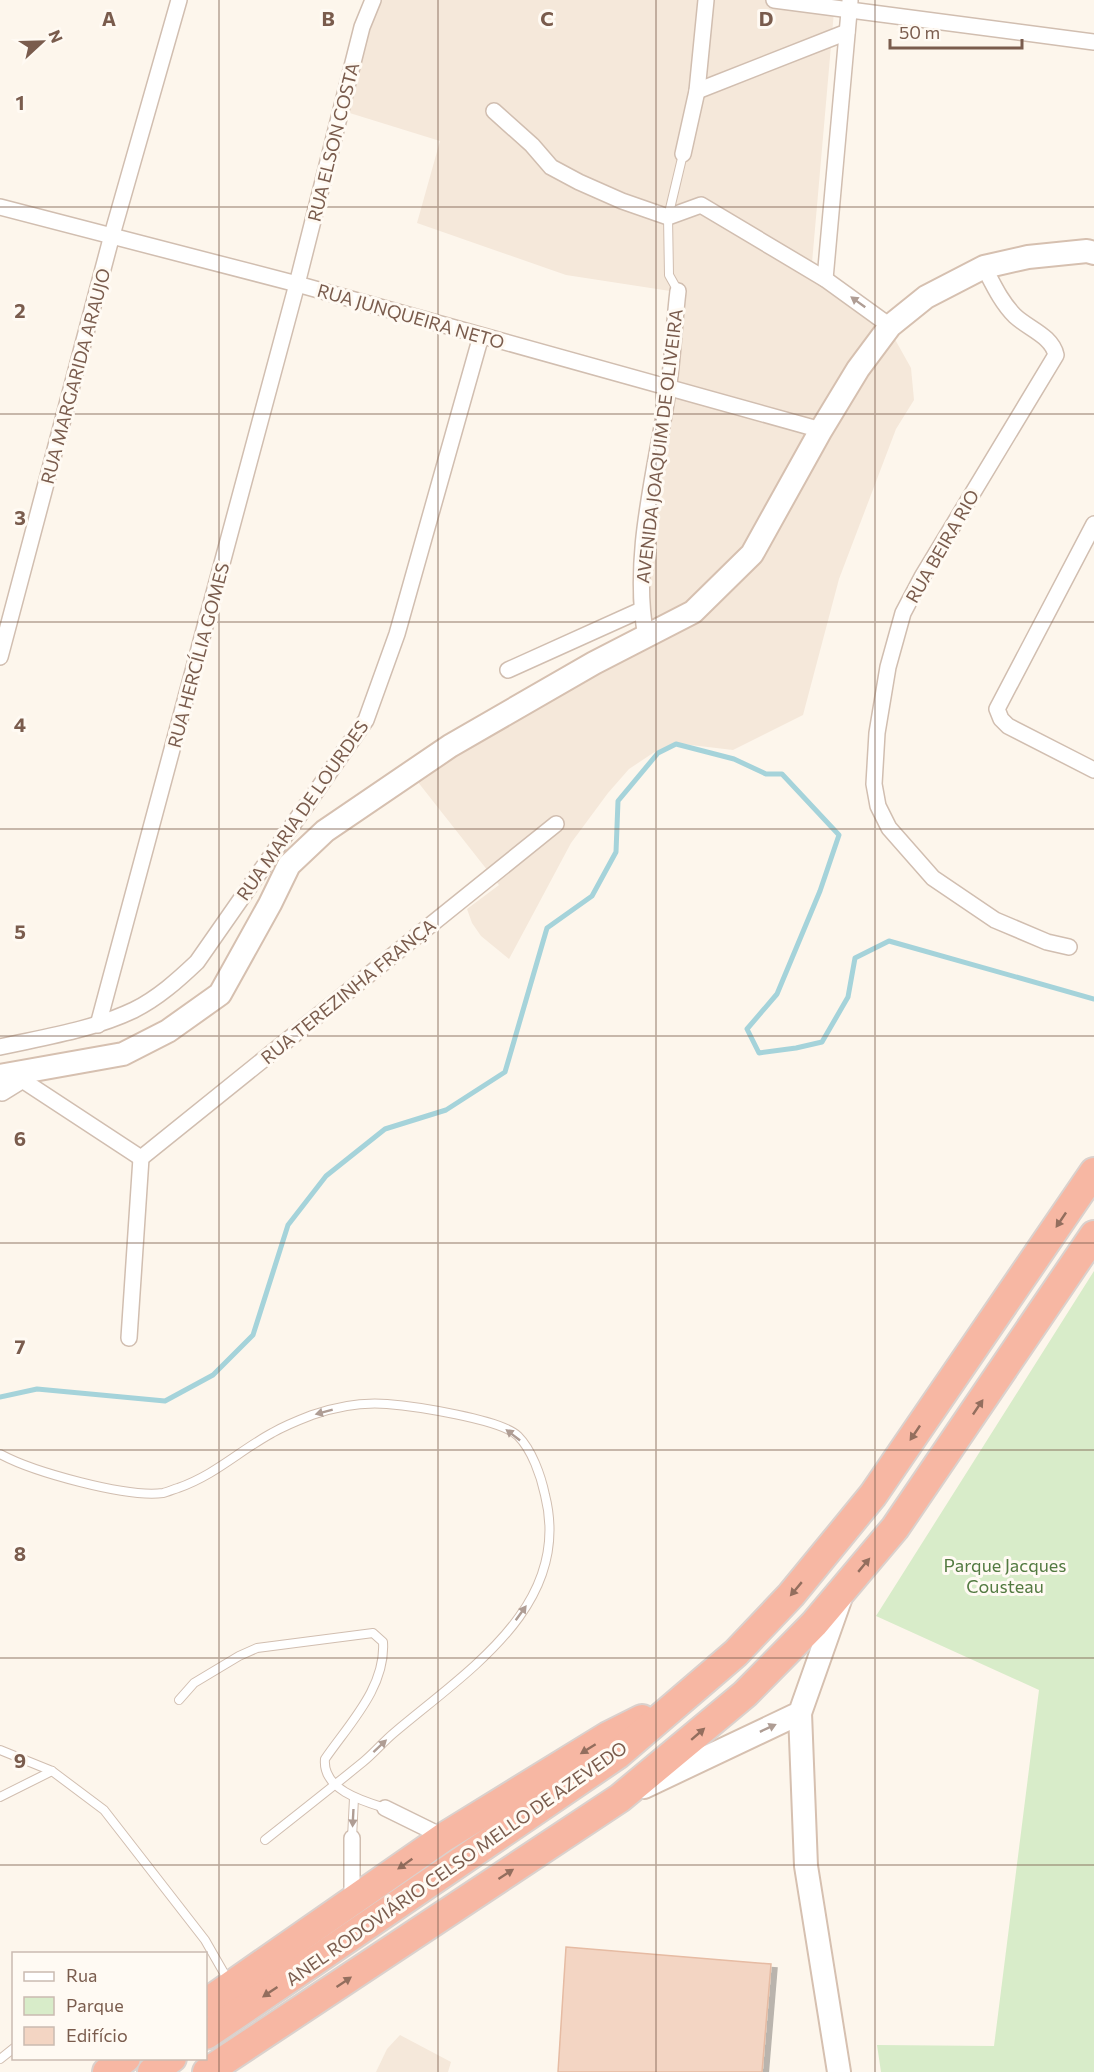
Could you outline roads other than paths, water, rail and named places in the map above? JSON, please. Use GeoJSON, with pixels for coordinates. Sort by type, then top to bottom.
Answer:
{"type":"FeatureCollection","features":[{"type":"Feature","properties":{"kind":"highway","name":"ANEL RODOVIÁRIO CELSO MELLO DE AZEVEDO"},"geometry":{"type":"LineString","coordinates":[[207,2035],[617,1755],[736,1653],[783,1603],[873,1495],[1094,1172]]}},
{"type":"Feature","properties":{"kind":"highway","name":"ANEL RODOVIÁRIO CELSO MELLO DE AZEVEDO"},"geometry":{"type":"LineString","coordinates":[[207,2072],[620,1798],[745,1694],[814,1624],[895,1528],[1094,1235]]}},
{"type":"Feature","properties":{"kind":"highway"},"geometry":{"type":"LineString","coordinates":[[207,2002],[444,1837],[608,1736],[677,1702]]}},
{"type":"Feature","properties":{"kind":"highway"},"geometry":{"type":"LineString","coordinates":[[107,2072],[123,2060]]}},
{"type":"Feature","properties":{"kind":"highway"},"geometry":{"type":"LineString","coordinates":[[152,2072],[169,2060]]}},
{"type":"Feature","properties":{"kind":"street","name":"RUA MARGARIDA ARAUJO"},"geometry":{"type":"LineString","coordinates":[[0,657],[112,235],[179,0]]}},
{"type":"Feature","properties":{"kind":"street","name":"RUA ELSON COSTA"},"geometry":{"type":"LineString","coordinates":[[297,285],[362,27],[373,0]]}},
{"type":"Feature","properties":{"kind":"street","name":"AVENIDA JOAQUIM DE OLIVEIRA"},"geometry":{"type":"LineString","coordinates":[[683,154],[697,91],[706,0]]}},
{"type":"Feature","properties":{"kind":"street"},"geometry":{"type":"LineString","coordinates":[[774,0],[850,5],[1094,42]]}},
{"type":"Feature","properties":{"kind":"street"},"geometry":{"type":"LineString","coordinates":[[825,279],[850,5]]}},
{"type":"Feature","properties":{"kind":"street"},"geometry":{"type":"LineString","coordinates":[[697,91],[847,32]]}},
{"type":"Feature","properties":{"kind":"street"},"geometry":{"type":"LineString","coordinates":[[494,111],[532,145],[551,167],[622,201],[668,216],[701,205],[825,279],[890,326]]}},
{"type":"Feature","properties":{"kind":"street","name":"RUA JUNQUEIRA NETO"},"geometry":{"type":"LineString","coordinates":[[0,207],[297,285],[821,430]]}},
{"type":"Feature","properties":{"kind":"street"},"geometry":{"type":"LineString","coordinates":[[6,1080],[123,1053],[168,1031],[220,994],[289,865],[325,831],[450,746],[594,663],[693,612],[752,554],[858,369],[890,326],[926,297],[984,267],[1028,257],[1087,251],[1094,253]]}},
{"type":"Feature","properties":{"kind":"street","name":"RUA BEIRA RIO"},"geometry":{"type":"LineString","coordinates":[[984,267],[1002,300],[1016,316],[1050,342],[1056,355],[922,577],[903,613],[888,667],[877,733],[874,784],[878,806],[889,828],[933,879],[995,920],[1047,942],[1069,947]]}},
{"type":"Feature","properties":{"kind":"street","name":"RUA HERCÍLIA GOMES"},"geometry":{"type":"LineString","coordinates":[[98,1025],[297,285]]}},
{"type":"Feature","properties":{"kind":"street","name":"AVENIDA JOAQUIM DE OLIVEIRA"},"geometry":{"type":"LineString","coordinates":[[646,637],[641,610],[640,571],[669,388],[678,291]]}},
{"type":"Feature","properties":{"kind":"street","name":"RUA MARIA DE LOURDES"},"geometry":{"type":"LineString","coordinates":[[0,1047],[98,1025],[136,1009],[169,988],[197,962],[366,720],[397,634],[481,336]]}},
{"type":"Feature","properties":{"kind":"street"},"geometry":{"type":"LineString","coordinates":[[1094,524],[997,710],[1001,719],[1008,726],[1094,770]]}},
{"type":"Feature","properties":{"kind":"street","name":"AVENIDA JOAQUIM DE OLIVEIRA"},"geometry":{"type":"LineString","coordinates":[[507,670],[641,610]]}},
{"type":"Feature","properties":{"kind":"street","name":"RUA TEREZINHA FRANÇA"},"geometry":{"type":"LineString","coordinates":[[141,1158],[556,824]]}},
{"type":"Feature","properties":{"kind":"street"},"geometry":{"type":"LineString","coordinates":[[6,1080],[141,1158],[129,1338]]}},
{"type":"Feature","properties":{"kind":"street"},"geometry":{"type":"LineString","coordinates":[[839,2072],[806,1866],[800,1713],[844,1590]]}},
{"type":"Feature","properties":{"kind":"street"},"geometry":{"type":"LineString","coordinates":[[620,1798],[800,1713]]}},
{"type":"Feature","properties":{"kind":"street"},"geometry":{"type":"LineString","coordinates":[[385,1808],[444,1837]]}},
{"type":"Feature","properties":{"kind":"street"},"geometry":{"type":"LineString","coordinates":[[352,1838],[352,1901]]}},
{"type":"Feature","properties":{"kind":"lane","name":"AVENIDA JOAQUIM DE OLIVEIRA"},"geometry":{"type":"LineString","coordinates":[[678,291],[669,275],[668,216],[683,154]]}},
{"type":"Feature","properties":{"kind":"lane"},"geometry":{"type":"LineString","coordinates":[[0,1454],[48,1472],[117,1491],[163,1493],[196,1481],[220,1468],[272,1433],[311,1415],[343,1407],[385,1404],[472,1418],[506,1429],[518,1436],[532,1459],[542,1486],[551,1529],[548,1561],[530,1600],[502,1640],[459,1682],[394,1732],[365,1760],[265,1840]]}},
{"type":"Feature","properties":{"kind":"lane"},"geometry":{"type":"LineString","coordinates":[[179,1700],[194,1683],[257,1648],[373,1633],[384,1642],[384,1658],[379,1678],[362,1707],[325,1759],[324,1767],[326,1774],[354,1798],[385,1808]]}},
{"type":"Feature","properties":{"kind":"lane"},"geometry":{"type":"LineString","coordinates":[[0,1750],[52,1771],[104,1810],[205,1940],[231,1985]]}},
{"type":"Feature","properties":{"kind":"lane"},"geometry":{"type":"LineString","coordinates":[[0,1797],[52,1771]]}},
{"type":"Feature","properties":{"kind":"lane"},"geometry":{"type":"LineString","coordinates":[[352,1838],[354,1798]]}},
{"type":"Feature","properties":{"kind":"lane"},"geometry":{"type":"LineString","coordinates":[[0,2059],[12,2050]]}},
{"type":"Feature","properties":{"kind":"waterway"},"geometry":{"type":"LineString","coordinates":[[0,1397],[37,1389],[165,1401],[213,1375],[253,1335],[288,1225],[326,1176],[385,1129],[446,1110],[505,1072],[547,928],[592,896],[616,852],[618,801],[658,753],[676,744],[734,759],[766,774],[782,774],[839,835],[820,891],[777,994],[747,1029],[759,1053],[822,1042],[848,997],[855,958],[889,941],[1094,999]]}},
{"type":"Feature","properties":{"kind":"park label","name":"Parque Jacques Cousteau"},"geometry":{"type":"Point","coordinates":[1005,1575]}}]}
